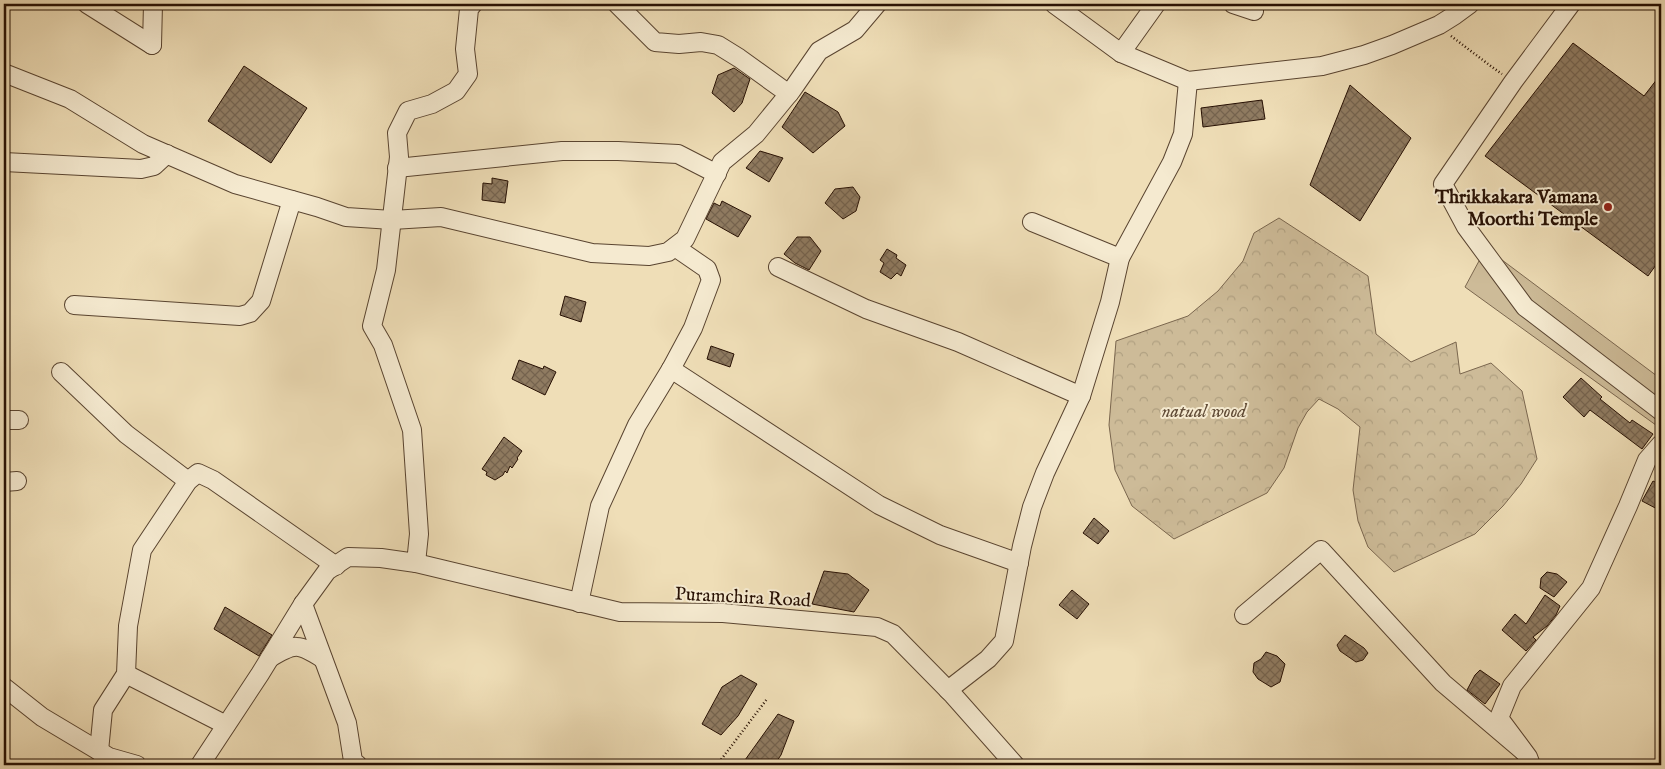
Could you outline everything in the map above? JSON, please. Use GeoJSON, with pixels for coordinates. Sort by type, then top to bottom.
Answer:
{"type":"FeatureCollection","features":[{"type":"Feature","properties":{"kind":"street"},"geometry":{"type":"LineString","coordinates":[[87,4],[152,45],[153,4]]}},
{"type":"Feature","properties":{"kind":"street"},"geometry":{"type":"LineString","coordinates":[[416,563],[419,534],[412,430],[383,345],[372,326],[386,270],[399,157],[397,133],[408,111],[432,104],[456,91],[468,74],[465,49],[468,9],[473,4]]}},
{"type":"Feature","properties":{"kind":"street"},"geometry":{"type":"LineString","coordinates":[[617,4],[655,42],[679,44],[701,42],[718,45],[789,94]]}},
{"type":"Feature","properties":{"kind":"street"},"geometry":{"type":"LineString","coordinates":[[4,73],[70,98],[143,144],[236,184],[346,217],[392,220],[441,217],[592,253],[649,256],[668,252],[685,239],[722,162],[756,134],[789,94],[819,51],[855,30],[877,4]]}},
{"type":"Feature","properties":{"kind":"street"},"geometry":{"type":"LineString","coordinates":[[1054,4],[1121,53],[1188,81],[1322,66],[1342,62],[1392,45],[1439,25],[1470,4]]}},
{"type":"Feature","properties":{"kind":"street"},"geometry":{"type":"LineString","coordinates":[[1121,53],[1156,4]]}},
{"type":"Feature","properties":{"kind":"street"},"geometry":{"type":"LineString","coordinates":[[1233,4],[1254,11]]}},
{"type":"Feature","properties":{"kind":"street"},"geometry":{"type":"LineString","coordinates":[[1571,4],[1443,184],[1466,227],[1525,308],[1661,412]]}},
{"type":"Feature","properties":{"kind":"street"},"geometry":{"type":"LineString","coordinates":[[948,690],[988,659],[1004,640],[1032,508],[1048,466],[1081,396],[1110,302],[1120,258],[1172,162],[1184,134],[1188,81]]}},
{"type":"Feature","properties":{"kind":"street"},"geometry":{"type":"LineString","coordinates":[[397,168],[562,151],[618,151],[678,154],[717,174]]}},
{"type":"Feature","properties":{"kind":"street"},"geometry":{"type":"LineString","coordinates":[[4,162],[141,169],[154,166],[167,154]]}},
{"type":"Feature","properties":{"kind":"street"},"geometry":{"type":"LineString","coordinates":[[74,305],[240,316],[250,313],[261,301],[292,200]]}},
{"type":"Feature","properties":{"kind":"street"},"geometry":{"type":"LineString","coordinates":[[1032,222],[1120,258]]}},
{"type":"Feature","properties":{"kind":"street"},"geometry":{"type":"LineString","coordinates":[[579,603],[600,506],[637,425],[671,370],[693,328],[711,280],[707,269],[675,247]]}},
{"type":"Feature","properties":{"kind":"street"},"geometry":{"type":"LineString","coordinates":[[778,266],[866,309],[958,342],[1081,396]]}},
{"type":"Feature","properties":{"kind":"street"},"geometry":{"type":"LineString","coordinates":[[671,370],[879,505],[940,535],[1019,563]]}},
{"type":"Feature","properties":{"kind":"street"},"geometry":{"type":"LineString","coordinates":[[60,372],[126,434],[188,481]]}},
{"type":"Feature","properties":{"kind":"street"},"geometry":{"type":"LineString","coordinates":[[1527,758],[1499,718],[1512,686],[1591,588],[1647,460],[1661,444]]}},
{"type":"Feature","properties":{"kind":"street"},"geometry":{"type":"LineString","coordinates":[[99,751],[103,710],[126,674],[128,626],[142,550],[188,481],[198,473],[213,480],[336,566],[327,571],[303,604],[200,765]]}},
{"type":"Feature","properties":{"kind":"street"},"geometry":{"type":"LineString","coordinates":[[1244,615],[1321,550],[1443,683],[1527,758]]}},
{"type":"Feature","properties":{"kind":"street","name":"Puramchira Road"},"geometry":{"type":"LineString","coordinates":[[336,566],[348,557],[382,558],[416,563],[620,612],[723,613],[877,626],[893,634],[948,690],[1015,765]]}},
{"type":"Feature","properties":{"kind":"street"},"geometry":{"type":"LineString","coordinates":[[303,604],[347,723],[353,760],[358,765]]}},
{"type":"Feature","properties":{"kind":"street"},"geometry":{"type":"LineString","coordinates":[[269,659],[290,646],[306,648],[323,659]]}},
{"type":"Feature","properties":{"kind":"street"},"geometry":{"type":"LineString","coordinates":[[126,674],[226,725]]}},
{"type":"Feature","properties":{"kind":"street"},"geometry":{"type":"LineString","coordinates":[[4,687],[42,717],[109,757],[137,765]]}},
{"type":"Feature","properties":{"kind":"path"},"geometry":{"type":"LineString","coordinates":[[1439,25],[1455,40],[1514,82]]}},
{"type":"Feature","properties":{"kind":"path"},"geometry":{"type":"LineString","coordinates":[[717,765],[767,698]]}},
{"type":"Feature","properties":{"kind":"green space","name":"natual wood"},"geometry":{"type":"Polygon","coordinates":[[[1279,218],[1368,276],[1376,334],[1411,362],[1456,342],[1460,374],[1491,363],[1522,391],[1537,459],[1521,484],[1503,506],[1475,534],[1394,572],[1368,547],[1358,521],[1353,490],[1360,427],[1338,409],[1319,399],[1307,412],[1298,428],[1284,468],[1267,493],[1174,539],[1132,506],[1115,470],[1109,425],[1116,341],[1188,316],[1218,291],[1243,261],[1254,233],[1279,218]]]}},
{"type":"Feature","properties":{"kind":"green space"},"geometry":{"type":"Polygon","coordinates":[[[1486,248],[1661,379],[1660,428],[1465,287],[1486,248]]]}},
{"type":"Feature","properties":{"kind":"building","name":"Thrikkakara Vamana Moorthi Temple"},"geometry":{"type":"Polygon","coordinates":[[[1573,43],[1644,96],[1661,74],[1661,258],[1648,276],[1485,156],[1573,43]]]}},
{"type":"Feature","properties":{"kind":"building"},"geometry":{"type":"Polygon","coordinates":[[[244,66],[307,108],[271,163],[208,121],[244,66]]]}},
{"type":"Feature","properties":{"kind":"building"},"geometry":{"type":"Polygon","coordinates":[[[734,68],[750,79],[742,103],[734,112],[712,93],[718,75],[734,68]]]}},
{"type":"Feature","properties":{"kind":"building"},"geometry":{"type":"Polygon","coordinates":[[[1350,85],[1411,138],[1360,221],[1310,185],[1350,85]]]}},
{"type":"Feature","properties":{"kind":"building"},"geometry":{"type":"Polygon","coordinates":[[[805,92],[838,112],[845,126],[813,153],[782,127],[805,92]]]}},
{"type":"Feature","properties":{"kind":"building"},"geometry":{"type":"Polygon","coordinates":[[[1262,100],[1265,119],[1203,127],[1201,108],[1262,100]]]}},
{"type":"Feature","properties":{"kind":"building"},"geometry":{"type":"Polygon","coordinates":[[[760,151],[783,158],[769,182],[746,168],[760,151]]]}},
{"type":"Feature","properties":{"kind":"building"},"geometry":{"type":"Polygon","coordinates":[[[492,178],[508,181],[505,203],[482,200],[483,183],[492,184],[492,178]]]}},
{"type":"Feature","properties":{"kind":"building"},"geometry":{"type":"Polygon","coordinates":[[[853,187],[860,197],[856,211],[843,219],[825,203],[835,189],[853,187]]]}},
{"type":"Feature","properties":{"kind":"building"},"geometry":{"type":"Polygon","coordinates":[[[722,201],[751,216],[738,237],[706,219],[714,203],[720,206],[722,201]]]}},
{"type":"Feature","properties":{"kind":"building"},"geometry":{"type":"Polygon","coordinates":[[[797,237],[810,237],[821,251],[809,270],[795,263],[784,254],[797,237]]]}},
{"type":"Feature","properties":{"kind":"building"},"geometry":{"type":"Polygon","coordinates":[[[887,249],[897,255],[896,258],[906,265],[901,276],[897,273],[891,279],[880,272],[884,263],[880,260],[887,249]]]}},
{"type":"Feature","properties":{"kind":"building"},"geometry":{"type":"Polygon","coordinates":[[[565,296],[586,302],[581,322],[560,315],[565,296]]]}},
{"type":"Feature","properties":{"kind":"building"},"geometry":{"type":"Polygon","coordinates":[[[711,346],[734,354],[730,367],[707,359],[711,346]]]}},
{"type":"Feature","properties":{"kind":"building"},"geometry":{"type":"Polygon","coordinates":[[[519,360],[543,369],[544,366],[556,372],[545,395],[512,379],[519,360]]]}},
{"type":"Feature","properties":{"kind":"building"},"geometry":{"type":"Polygon","coordinates":[[[1581,378],[1602,397],[1600,399],[1630,423],[1632,420],[1653,434],[1642,449],[1590,410],[1584,417],[1563,397],[1581,378]]]}},
{"type":"Feature","properties":{"kind":"building"},"geometry":{"type":"Polygon","coordinates":[[[504,437],[522,451],[512,468],[510,466],[507,473],[505,471],[503,475],[495,480],[486,475],[487,472],[482,469],[504,437]]]}},
{"type":"Feature","properties":{"kind":"building"},"geometry":{"type":"Polygon","coordinates":[[[1653,481],[1661,485],[1661,511],[1642,501],[1653,481]]]}},
{"type":"Feature","properties":{"kind":"building"},"geometry":{"type":"Polygon","coordinates":[[[1094,518],[1109,531],[1098,544],[1083,533],[1094,518]]]}},
{"type":"Feature","properties":{"kind":"building"},"geometry":{"type":"Polygon","coordinates":[[[824,571],[848,574],[869,590],[854,612],[812,604],[824,571]]]}},
{"type":"Feature","properties":{"kind":"building"},"geometry":{"type":"Polygon","coordinates":[[[1547,572],[1557,574],[1567,582],[1554,597],[1540,588],[1541,578],[1547,572]]]}},
{"type":"Feature","properties":{"kind":"building"},"geometry":{"type":"Polygon","coordinates":[[[1072,590],[1089,604],[1077,619],[1059,605],[1072,590]]]}},
{"type":"Feature","properties":{"kind":"building"},"geometry":{"type":"Polygon","coordinates":[[[1545,595],[1560,606],[1556,615],[1547,626],[1533,637],[1536,640],[1526,651],[1502,630],[1515,614],[1526,624],[1545,595]]]}},
{"type":"Feature","properties":{"kind":"building"},"geometry":{"type":"Polygon","coordinates":[[[225,607],[272,635],[259,656],[214,629],[225,607]]]}},
{"type":"Feature","properties":{"kind":"building"},"geometry":{"type":"Polygon","coordinates":[[[1345,635],[1368,653],[1363,660],[1356,662],[1340,651],[1337,645],[1345,635]]]}},
{"type":"Feature","properties":{"kind":"building"},"geometry":{"type":"Polygon","coordinates":[[[1266,652],[1277,656],[1285,664],[1280,682],[1271,687],[1258,679],[1253,672],[1254,663],[1261,659],[1266,652]]]}},
{"type":"Feature","properties":{"kind":"building"},"geometry":{"type":"Polygon","coordinates":[[[1480,670],[1500,684],[1485,704],[1467,690],[1480,670]]]}},
{"type":"Feature","properties":{"kind":"building"},"geometry":{"type":"Polygon","coordinates":[[[741,675],[757,684],[738,716],[721,735],[702,724],[722,687],[741,675]]]}},
{"type":"Feature","properties":{"kind":"building"},"geometry":{"type":"Polygon","coordinates":[[[778,714],[794,721],[781,755],[774,765],[752,765],[745,760],[778,714]]]}},
{"type":"Feature","properties":{"kind":"place","name":"Thrikkakara Vamana Moorthi Temple"},"geometry":{"type":"Point","coordinates":[1608,207]}}]}
